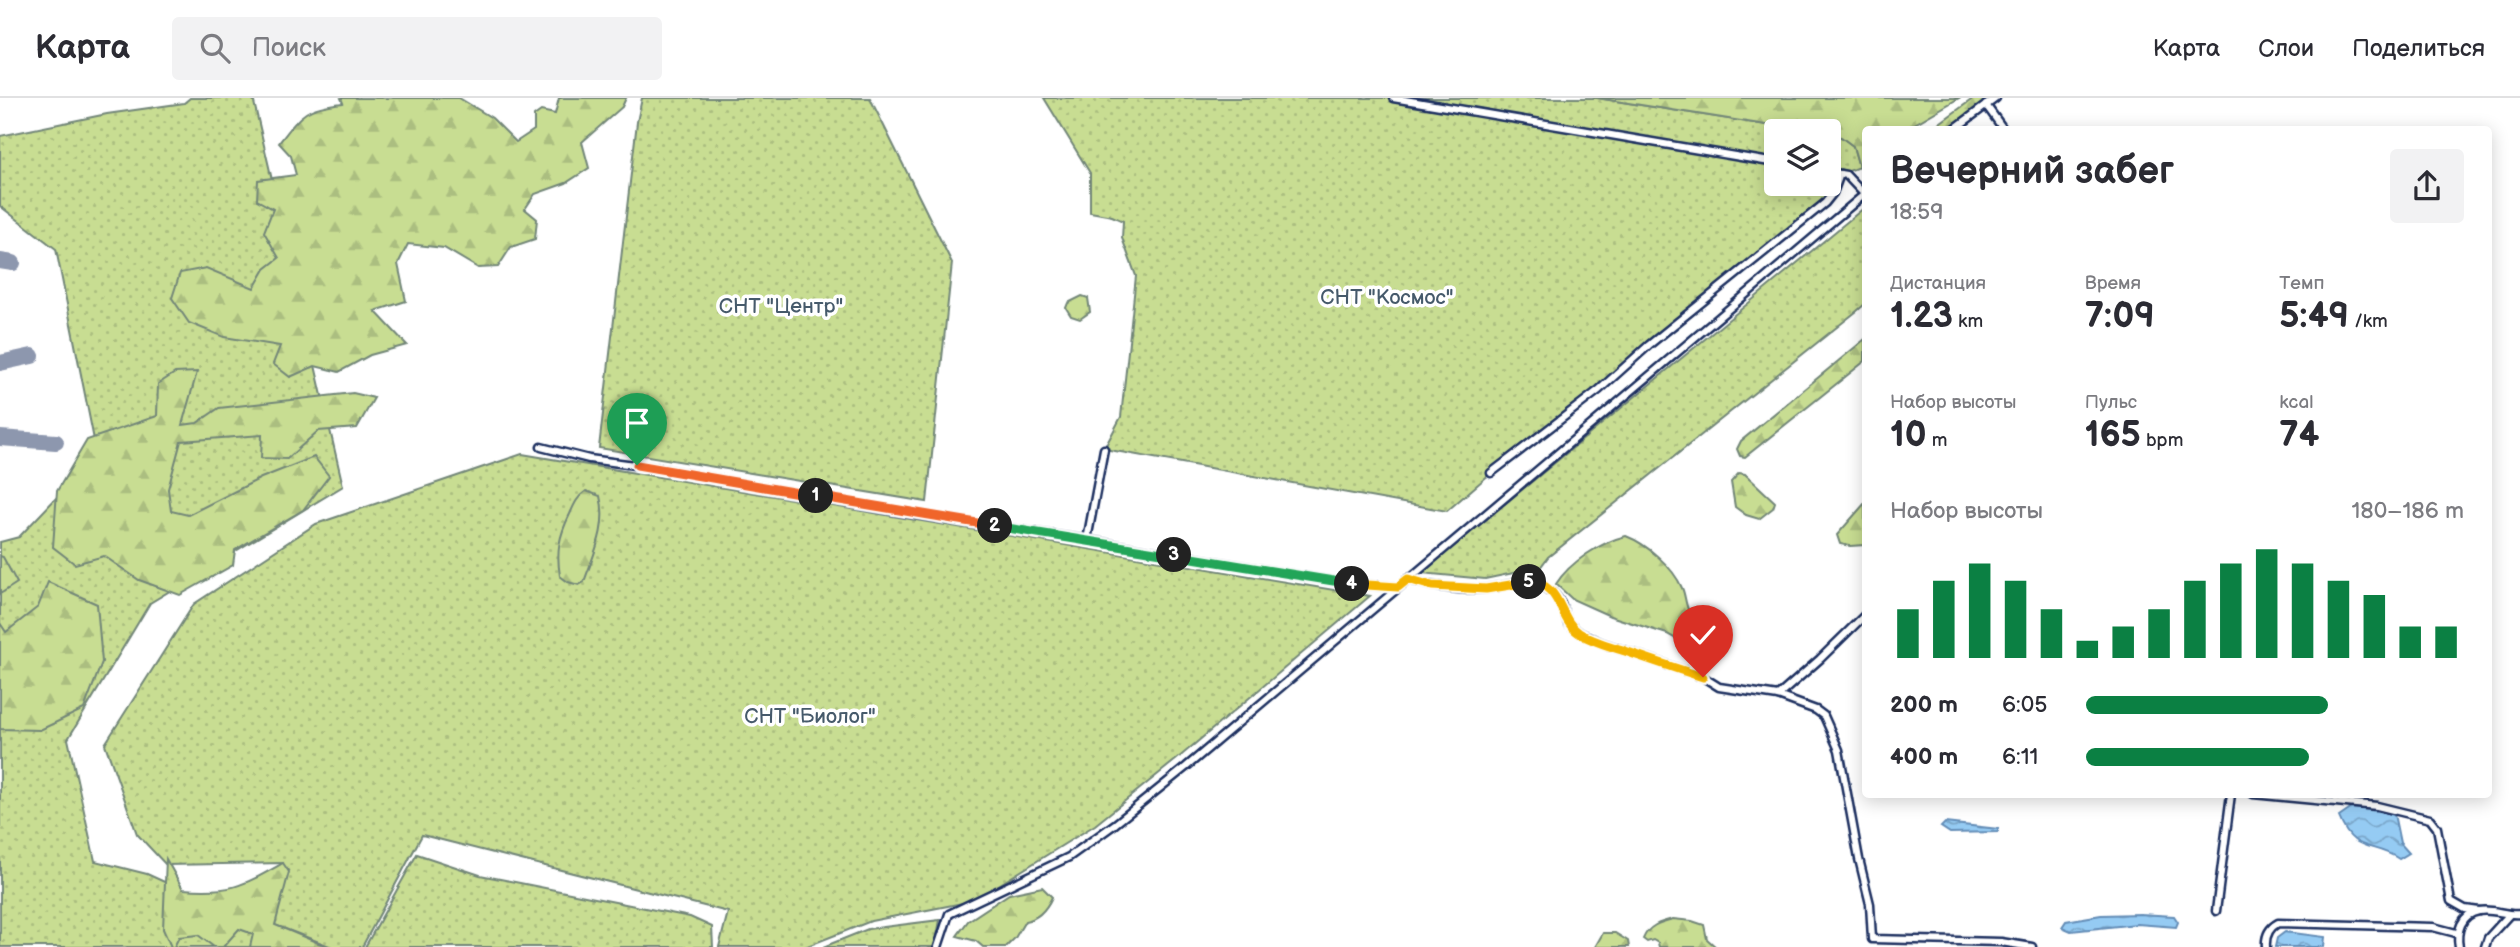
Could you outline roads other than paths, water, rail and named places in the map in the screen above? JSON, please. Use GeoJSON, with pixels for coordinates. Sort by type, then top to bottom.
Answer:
{"type":"FeatureCollection","features":[{"type":"Feature","properties":{"kind":"street"},"geometry":{"type":"LineString","coordinates":[[1393,98],[1764,161]]}},
{"type":"Feature","properties":{"kind":"street"},"geometry":{"type":"LineString","coordinates":[[1958,126],[1996,98]]}},
{"type":"Feature","properties":{"kind":"street"},"geometry":{"type":"LineString","coordinates":[[1986,105],[2001,126]]}},
{"type":"Feature","properties":{"kind":"street"},"geometry":{"type":"LineString","coordinates":[[1841,174],[1846,175],[1862,191]]}},
{"type":"Feature","properties":{"kind":"street"},"geometry":{"type":"LineString","coordinates":[[1491,473],[1599,390],[1649,345],[1831,196]]}},
{"type":"Feature","properties":{"kind":"street"},"geometry":{"type":"LineString","coordinates":[[938,947],[949,914],[1069,857],[1115,824],[1186,768],[1862,197]]}},
{"type":"Feature","properties":{"kind":"street"},"geometry":{"type":"LineString","coordinates":[[541,447],[589,459],[650,467],[913,514],[1350,584],[1398,587]]}},
{"type":"Feature","properties":{"kind":"street"},"geometry":{"type":"LineString","coordinates":[[1087,540],[1104,449]]}},
{"type":"Feature","properties":{"kind":"street"},"geometry":{"type":"LineString","coordinates":[[1408,579],[1432,586],[1472,589],[1537,582],[1554,594],[1561,603],[1568,623],[1580,634],[1703,677],[1719,687],[1778,696],[1816,710],[1824,716],[1839,750],[1858,859],[1870,904],[1872,939],[2001,942],[2032,947]]}},
{"type":"Feature","properties":{"kind":"street"},"geometry":{"type":"LineString","coordinates":[[1778,696],[1821,660],[1862,618]]}},
{"type":"Feature","properties":{"kind":"street"},"geometry":{"type":"LineString","coordinates":[[2216,911],[2230,798]]}},
{"type":"Feature","properties":{"kind":"street"},"geometry":{"type":"LineString","coordinates":[[2298,798],[2377,806],[2430,819],[2437,828],[2451,901],[2465,909],[2520,914]]}},
{"type":"Feature","properties":{"kind":"street"},"geometry":{"type":"LineString","coordinates":[[2459,947],[2456,933],[2467,917],[2479,911]]}},
{"type":"Feature","properties":{"kind":"street"},"geometry":{"type":"LineString","coordinates":[[2485,947],[2488,938],[2509,915]]}},
{"type":"Feature","properties":{"kind":"street"},"geometry":{"type":"LineString","coordinates":[[2266,947],[2265,940],[2270,928],[2278,923],[2433,927],[2456,933]]}},
{"type":"Feature","properties":{"kind":"water"},"geometry":{"type":"Polygon","coordinates":[[[2352,808],[2394,814],[2400,843],[2409,853],[2399,859],[2357,842],[2345,829],[2339,817],[2352,808]]]}},
{"type":"Feature","properties":{"kind":"water"},"geometry":{"type":"Polygon","coordinates":[[[1945,823],[1998,829],[1998,832],[1950,833],[1941,827],[1945,823]]]}},
{"type":"Feature","properties":{"kind":"water"},"geometry":{"type":"Polygon","coordinates":[[[2101,915],[2174,916],[2178,922],[2176,927],[2137,924],[2071,931],[2062,927],[2066,921],[2101,915]]]}},
{"type":"Feature","properties":{"kind":"water"},"geometry":{"type":"Polygon","coordinates":[[[2285,932],[2325,937],[2324,947],[2275,947],[2277,938],[2285,932]]]}},
{"type":"Feature","properties":{"kind":"park label","name":"СНТ \"Космос\""},"geometry":{"type":"Point","coordinates":[1387,297]}},
{"type":"Feature","properties":{"kind":"park label","name":"СНТ \"Центр\""},"geometry":{"type":"Point","coordinates":[781,306]}},
{"type":"Feature","properties":{"kind":"park label","name":"СНТ \"Биолог\""},"geometry":{"type":"Point","coordinates":[810,716]}}]}
